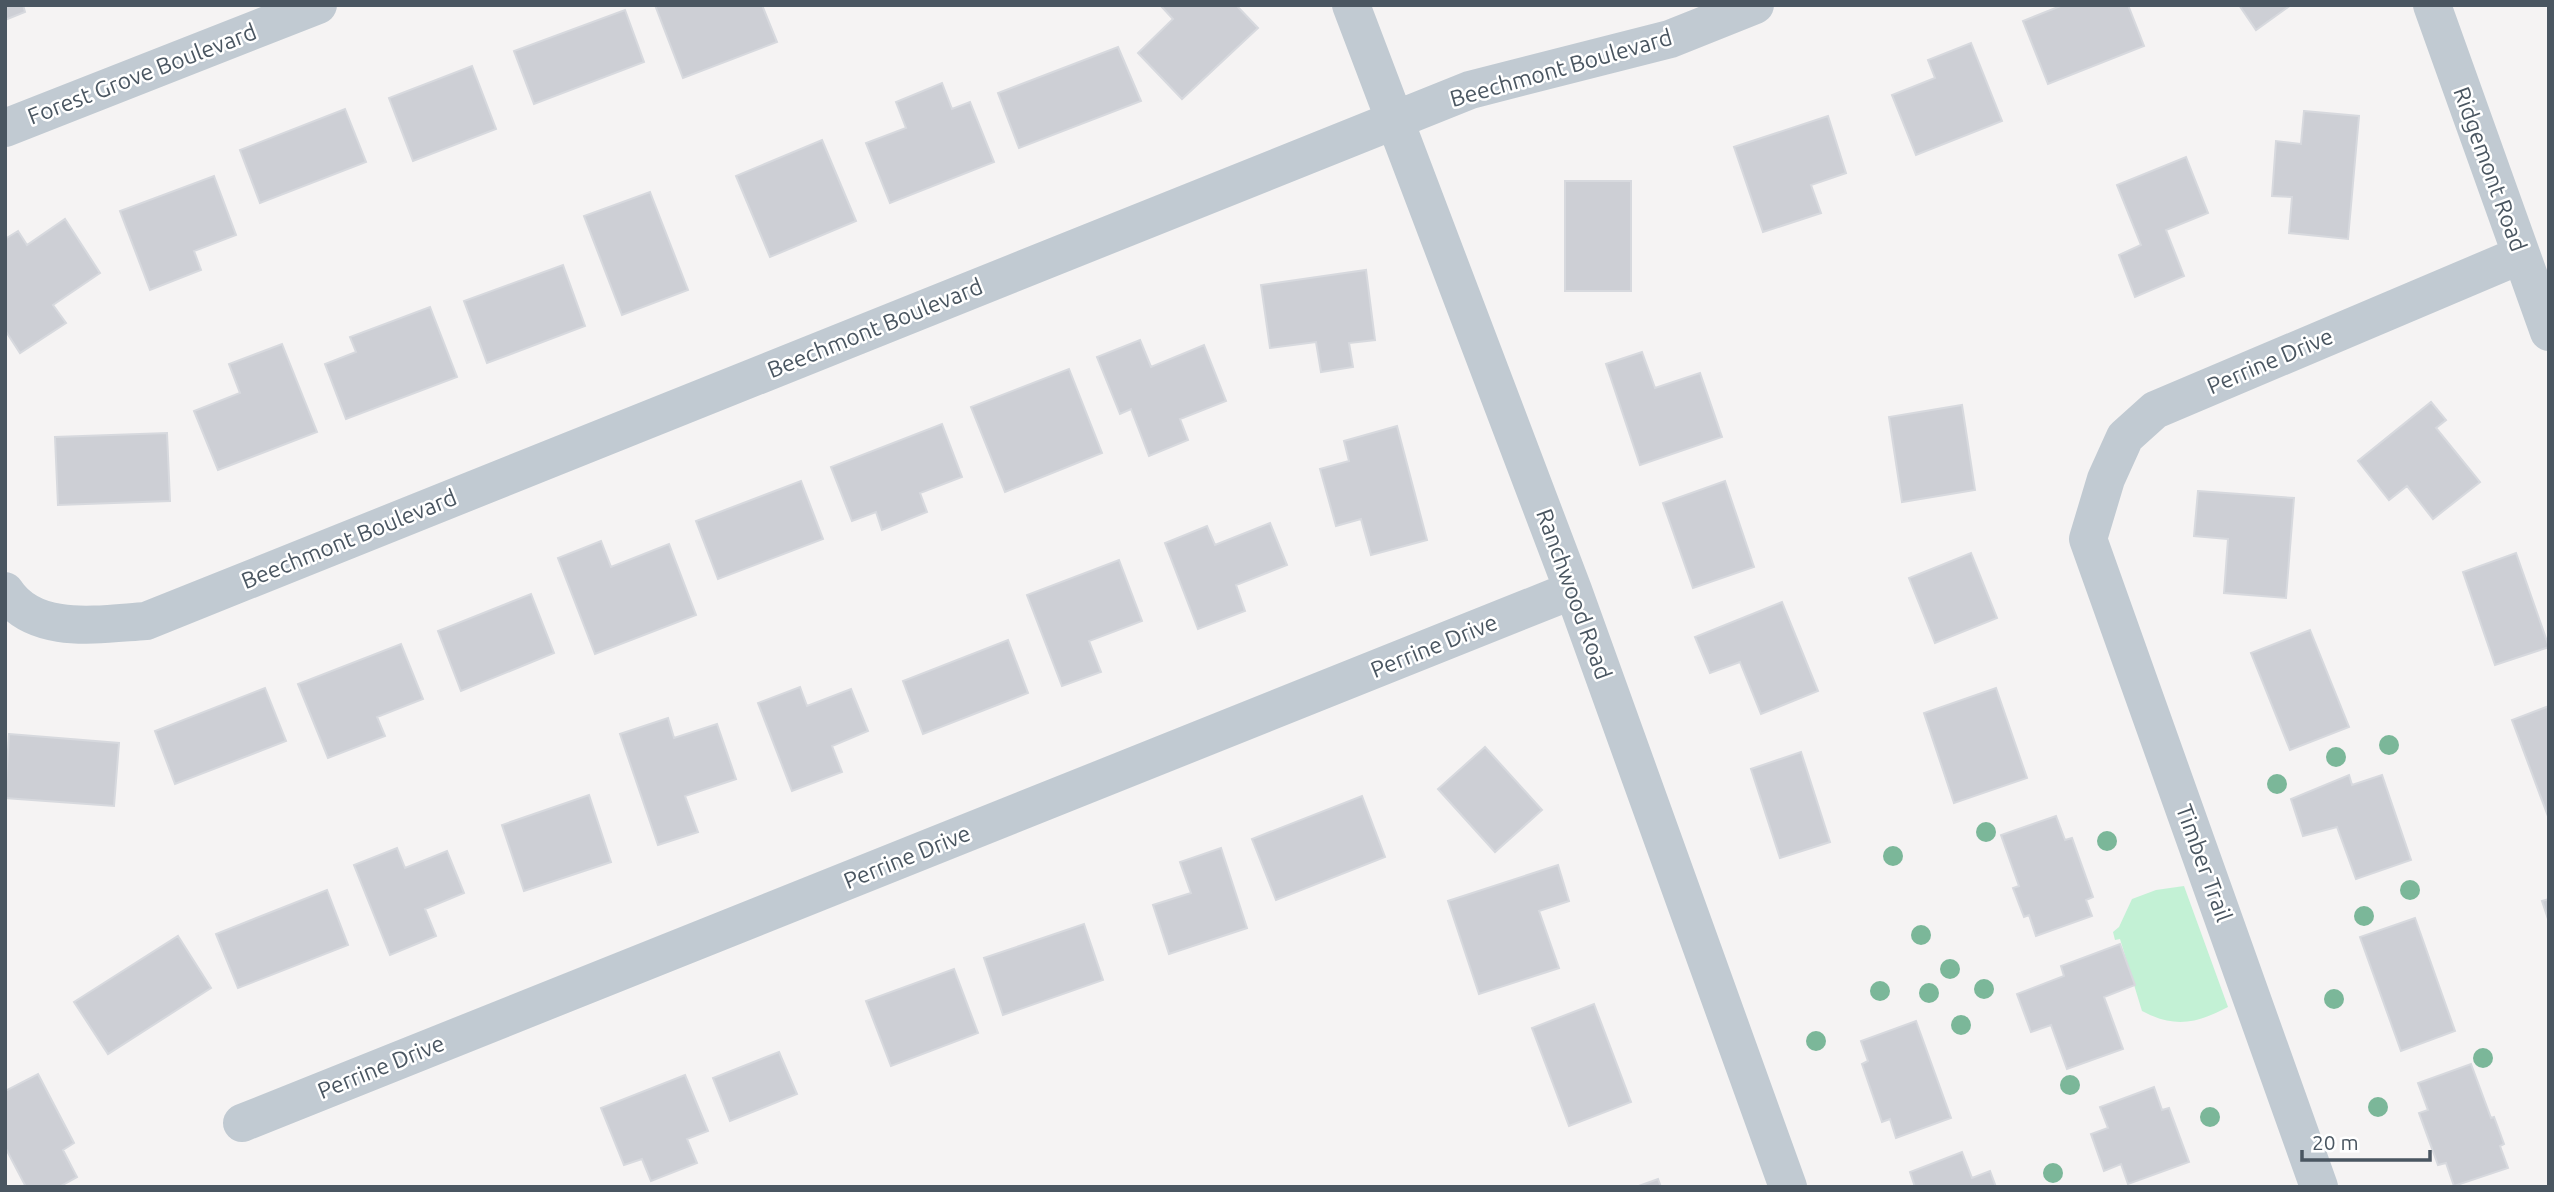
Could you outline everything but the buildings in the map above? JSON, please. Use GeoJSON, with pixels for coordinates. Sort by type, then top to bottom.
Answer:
{"type":"FeatureCollection","features":[{"type":"Feature","properties":{"kind":"street","name":"Forest Grove Boulevard"},"geometry":{"type":"LineString","coordinates":[[5,128],[318,5]]}},
{"type":"Feature","properties":{"kind":"street","name":"Ranchwood Road"},"geometry":{"type":"LineString","coordinates":[[1351,5],[1573,590],[1788,1187]]}},
{"type":"Feature","properties":{"kind":"street","name":"Beechmont Boulevard"},"geometry":{"type":"LineString","coordinates":[[5,591],[15,607],[68,626],[146,621],[1470,90],[1670,39],[1755,5]]}},
{"type":"Feature","properties":{"kind":"street","name":"Ridgemont Road"},"geometry":{"type":"LineString","coordinates":[[2432,5],[2549,332]]}},
{"type":"Feature","properties":{"kind":"street","name":"Perrine Drive"},"geometry":{"type":"LineString","coordinates":[[2088,539],[2106,479],[2125,437],[2155,410],[2521,255]]}},
{"type":"Feature","properties":{"kind":"street","name":"Timber Trail"},"geometry":{"type":"LineString","coordinates":[[2088,539],[2319,1187]]}},
{"type":"Feature","properties":{"kind":"street","name":"Perrine Drive"},"geometry":{"type":"LineString","coordinates":[[242,1123],[1573,590]]}},
{"type":"Feature","properties":{"kind":"green space"},"geometry":{"type":"Polygon","coordinates":[[[2184,886],[2228,1007],[2206,1017],[2175,1022],[2142,1011],[2120,939],[2115,940],[2113,932],[2119,927],[2132,899],[2156,890],[2184,886]]]}}]}
